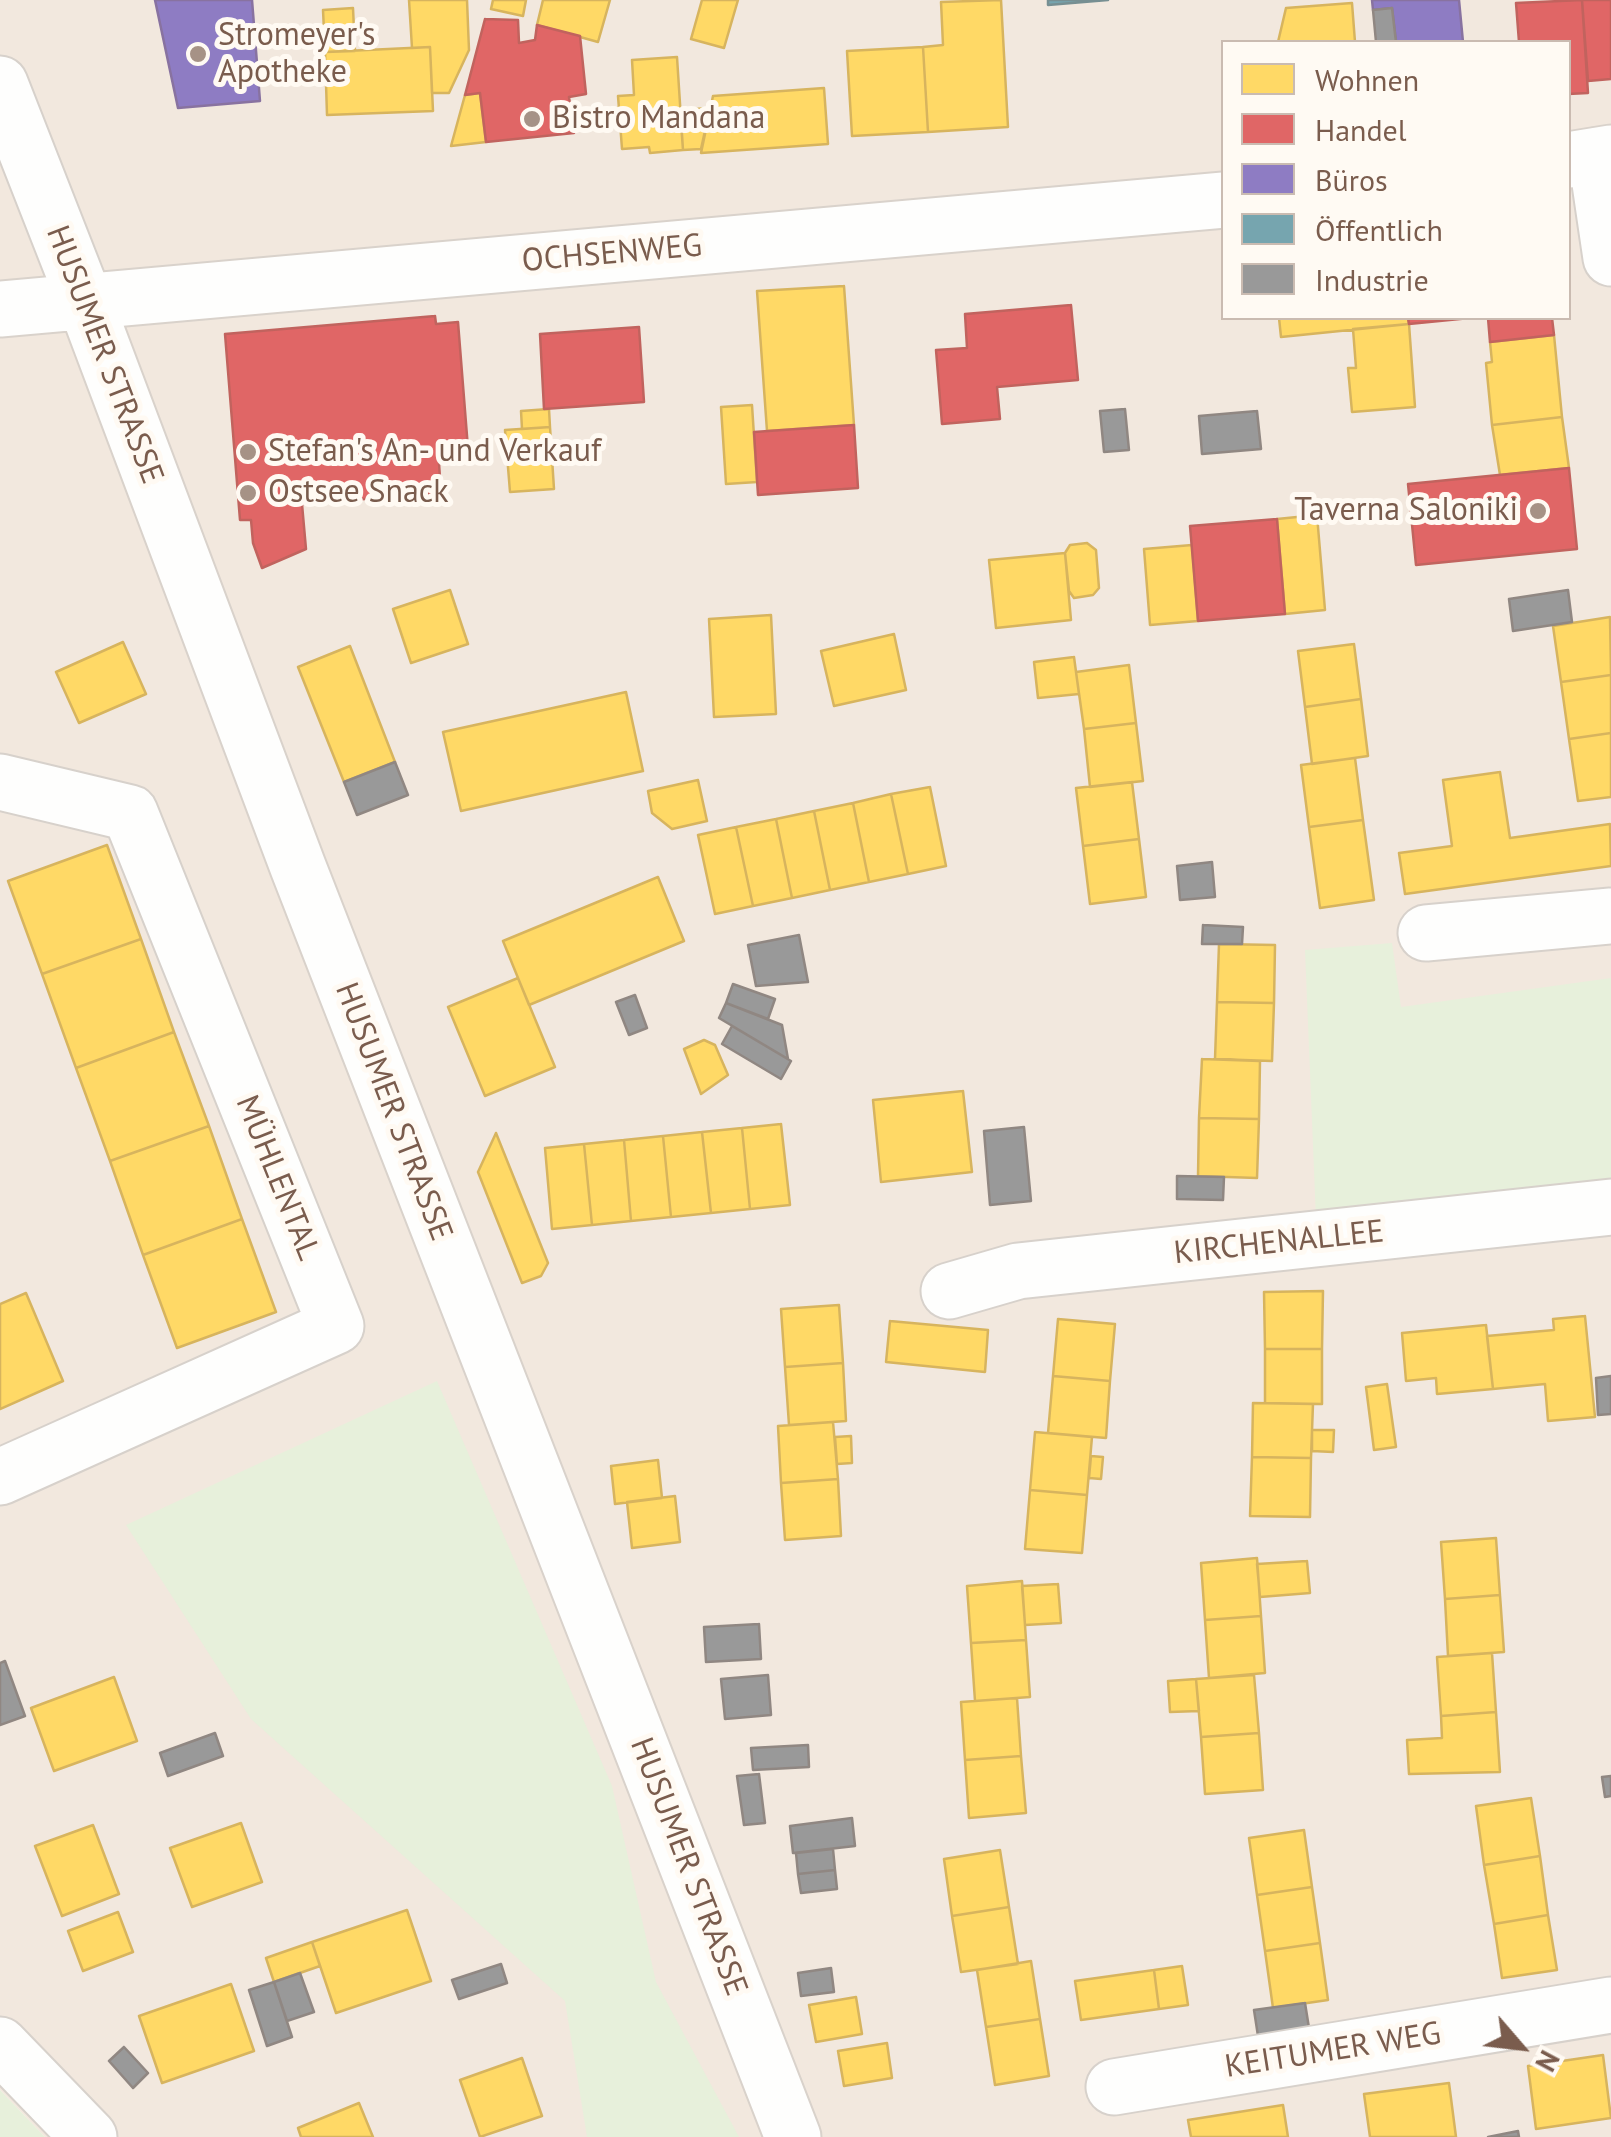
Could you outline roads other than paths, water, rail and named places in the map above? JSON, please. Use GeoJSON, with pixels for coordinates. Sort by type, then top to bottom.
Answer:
{"type":"FeatureCollection","features":[{"type":"Feature","properties":{"kind":"main road","name":"HUSUMER STRASSE"},"geometry":{"type":"LineString","coordinates":[[0,84],[312,904],[793,2137]]}},
{"type":"Feature","properties":{"kind":"main road"},"geometry":{"type":"LineString","coordinates":[[1592,156],[1611,258]]}},
{"type":"Feature","properties":{"kind":"main road","name":"OCHSENWEG"},"geometry":{"type":"LineString","coordinates":[[0,309],[1221,200]]}},
{"type":"Feature","properties":{"kind":"main road","name":"MÜHLENTAL"},"geometry":{"type":"LineString","coordinates":[[0,782],[130,813],[336,1326],[0,1477]]}},
{"type":"Feature","properties":{"kind":"main road"},"geometry":{"type":"LineString","coordinates":[[1426,933],[1611,916]]}},
{"type":"Feature","properties":{"kind":"main road","name":"KIRCHENALLEE"},"geometry":{"type":"LineString","coordinates":[[949,1292],[1018,1270],[1611,1207]]}},
{"type":"Feature","properties":{"kind":"main road","name":"KEITUMER WEG"},"geometry":{"type":"LineString","coordinates":[[1114,2087],[1611,2005]]}},
{"type":"Feature","properties":{"kind":"main road"},"geometry":{"type":"LineString","coordinates":[[0,2045],[89,2137]]}},
{"type":"Feature","properties":{"kind":"place","name":"Stromeyer's Apotheke"},"geometry":{"type":"Point","coordinates":[198,54]}},
{"type":"Feature","properties":{"kind":"place","name":"Bistro Mandana"},"geometry":{"type":"Point","coordinates":[532,119]}},
{"type":"Feature","properties":{"kind":"place","name":"Stefan's An- und Verkauf"},"geometry":{"type":"Point","coordinates":[248,452]}},
{"type":"Feature","properties":{"kind":"place","name":"Ostsee Snack"},"geometry":{"type":"Point","coordinates":[248,493]}},
{"type":"Feature","properties":{"kind":"place","name":"Taverna Saloniki"},"geometry":{"type":"Point","coordinates":[1538,511]}}]}
